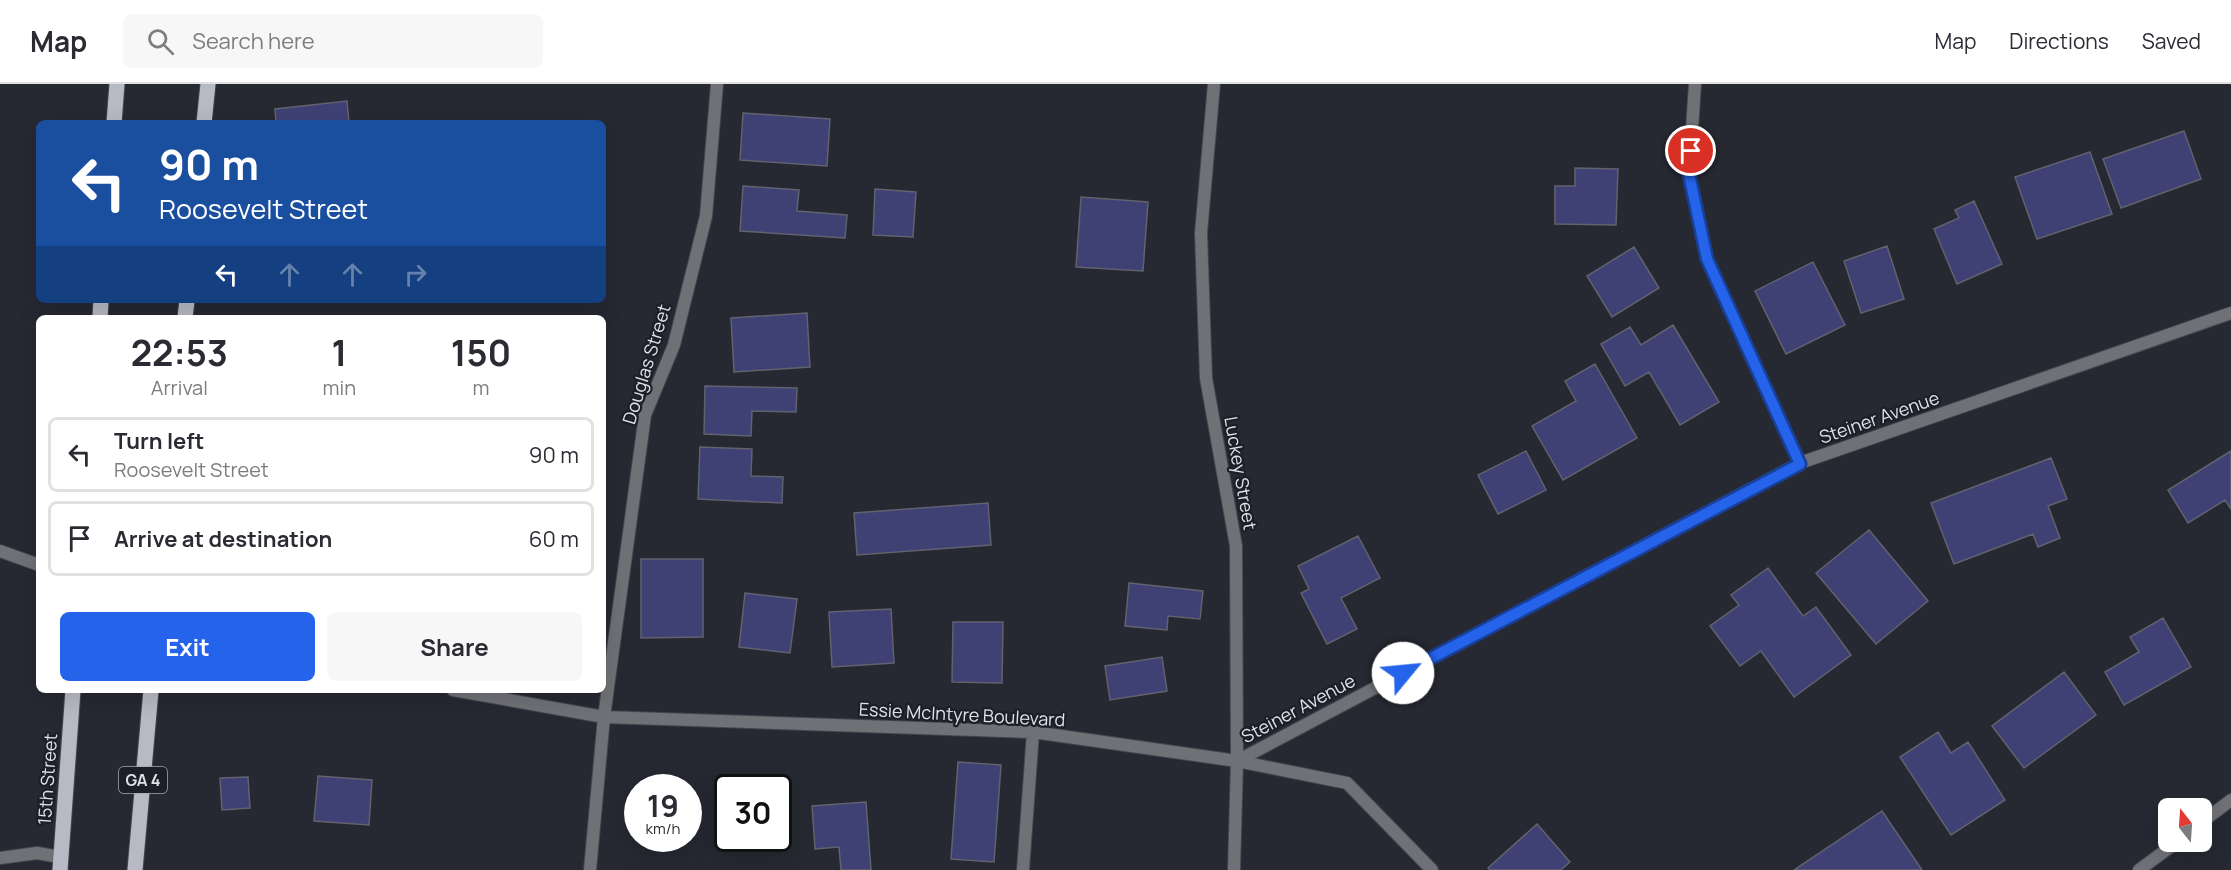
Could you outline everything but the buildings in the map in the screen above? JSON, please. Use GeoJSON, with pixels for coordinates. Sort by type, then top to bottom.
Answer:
{"type":"FeatureCollection","features":[{"type":"Feature","properties":{"kind":"main road"},"geometry":{"type":"LineString","coordinates":[[114,120],[117,84]]}},
{"type":"Feature","properties":{"kind":"main road"},"geometry":{"type":"LineString","coordinates":[[204,120],[208,84]]}},
{"type":"Feature","properties":{"kind":"main road","name":"15th Street"},"geometry":{"type":"LineString","coordinates":[[60,864],[73,693]]}},
{"type":"Feature","properties":{"kind":"main road","name":"GA 4"},"geometry":{"type":"LineString","coordinates":[[135,870],[151,693]]}},
{"type":"Feature","properties":{"kind":"street","name":"Douglas Street"},"geometry":{"type":"LineString","coordinates":[[590,870],[604,717],[645,415],[674,345],[706,216],[717,84]]}},
{"type":"Feature","properties":{"kind":"street","name":"Luckey Street"},"geometry":{"type":"LineString","coordinates":[[1214,84],[1201,244],[1206,378],[1236,546],[1237,761],[1234,870]]}},
{"type":"Feature","properties":{"kind":"street"},"geometry":{"type":"LineString","coordinates":[[1695,84],[1689,174],[1707,259],[1800,464]]}},
{"type":"Feature","properties":{"kind":"street","name":"Steiner Avenue"},"geometry":{"type":"LineString","coordinates":[[1237,761],[1800,464],[2231,313]]}},
{"type":"Feature","properties":{"kind":"street"},"geometry":{"type":"LineString","coordinates":[[0,551],[36,565]]}},
{"type":"Feature","properties":{"kind":"street","name":"Essie McIntyre Boulevard"},"geometry":{"type":"LineString","coordinates":[[470,693],[604,717],[1033,732],[1237,761],[1347,783],[1432,870]]}},
{"type":"Feature","properties":{"kind":"street"},"geometry":{"type":"LineString","coordinates":[[1023,870],[1033,732]]}},
{"type":"Feature","properties":{"kind":"street"},"geometry":{"type":"LineString","coordinates":[[2212,814],[2231,800]]}},
{"type":"Feature","properties":{"kind":"street"},"geometry":{"type":"LineString","coordinates":[[2139,870],[2163,852]]}},
{"type":"Feature","properties":{"kind":"street"},"geometry":{"type":"LineString","coordinates":[[0,858],[37,853],[60,864]]}},
{"type":"Feature","properties":{"kind":"route"},"geometry":{"type":"LineString","coordinates":[[1403,673],[1800,464],[1707,259],[1689,174],[1691,151]]}}]}
